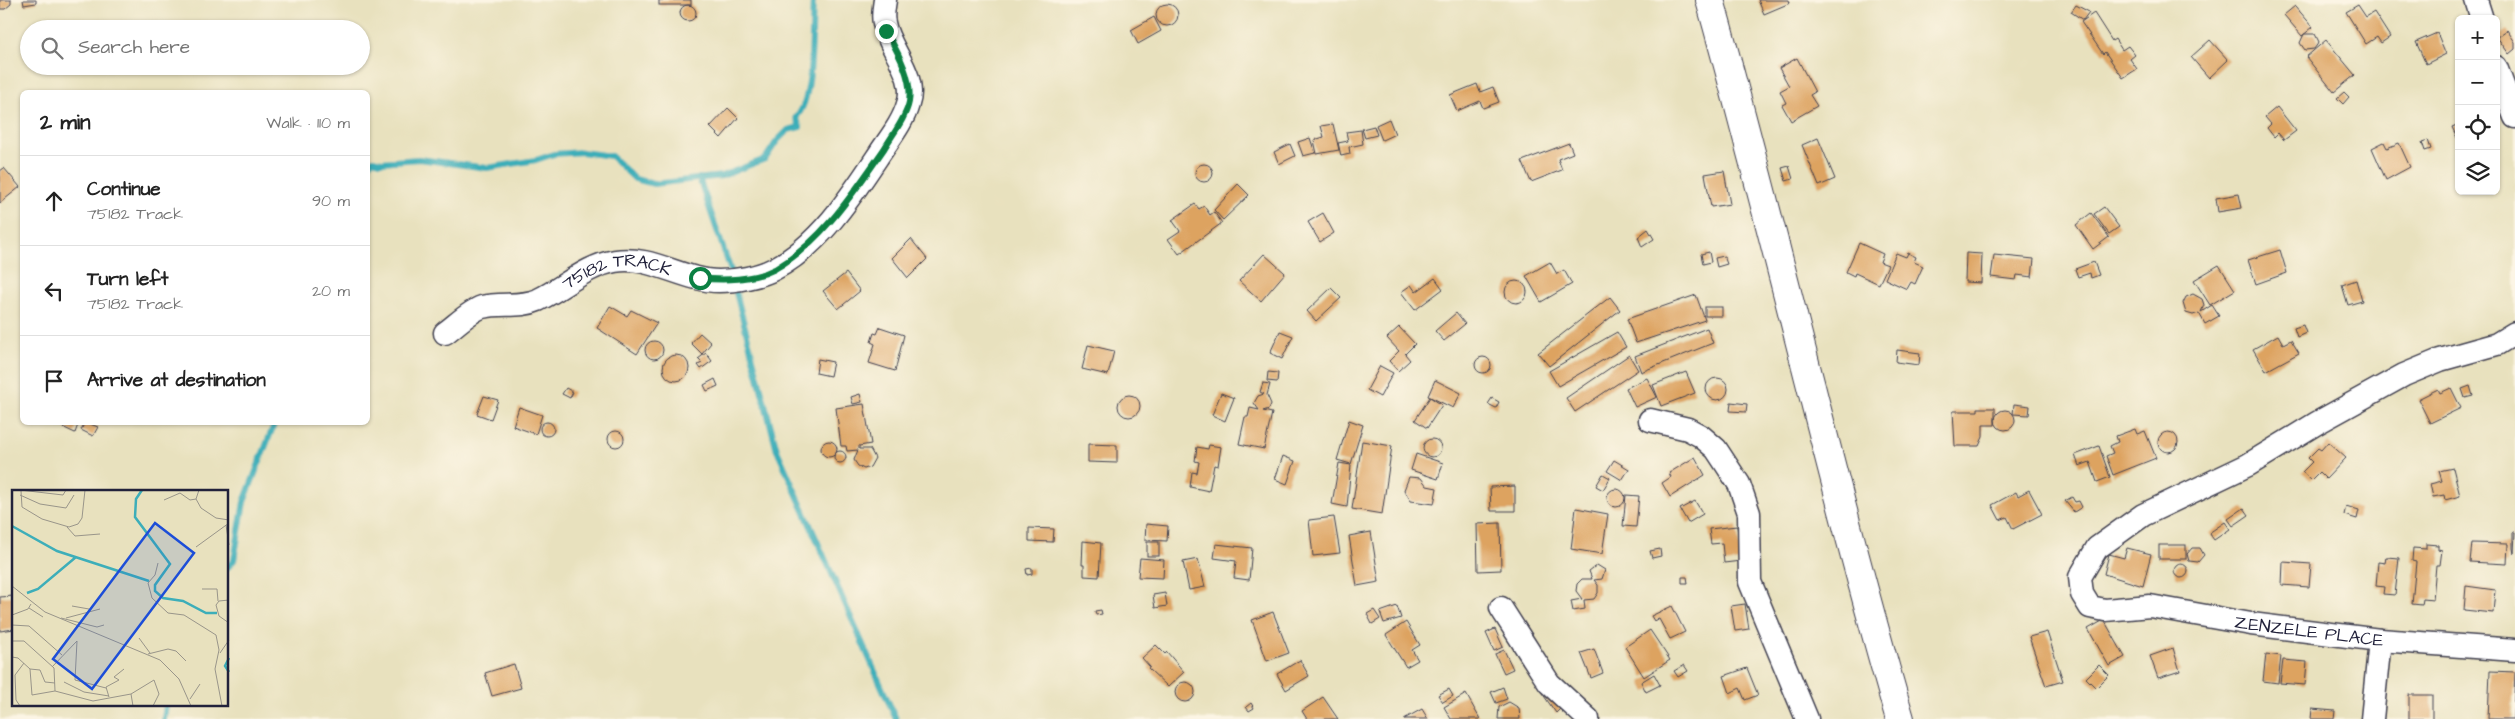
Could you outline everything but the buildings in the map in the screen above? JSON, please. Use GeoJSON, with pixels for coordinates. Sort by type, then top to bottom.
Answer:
{"type":"FeatureCollection","features":[{"type":"Feature","properties":{"kind":"street","name":"75182 TRACK"},"geometry":{"type":"LineString","coordinates":[[445,333],[480,308],[501,304],[518,305],[537,300],[592,268],[617,261],[648,262],[700,278],[719,281],[773,270],[792,258],[814,238],[851,196],[895,132],[909,103],[908,81],[883,21],[885,0]]}},
{"type":"Feature","properties":{"kind":"street"},"geometry":{"type":"LineString","coordinates":[[1710,0],[1758,169],[1867,604],[1900,719]]}},
{"type":"Feature","properties":{"kind":"street"},"geometry":{"type":"LineString","coordinates":[[2476,0],[2481,15]]}},
{"type":"Feature","properties":{"kind":"street"},"geometry":{"type":"LineString","coordinates":[[2500,78],[2515,117]]}},
{"type":"Feature","properties":{"kind":"street","name":"ZENZELE PLACE"},"geometry":{"type":"LineString","coordinates":[[2515,333],[2497,344],[2440,360],[2404,375],[2317,423],[2248,465],[2143,516],[2097,548],[2080,577],[2082,594],[2090,607],[2105,610],[2150,606],[2252,624],[2321,631],[2380,640],[2515,650]]}},
{"type":"Feature","properties":{"kind":"street"},"geometry":{"type":"LineString","coordinates":[[1650,420],[1688,429],[1701,436],[1716,449],[1739,484],[1749,513],[1750,582],[1807,719]]}},
{"type":"Feature","properties":{"kind":"street"},"geometry":{"type":"LineString","coordinates":[[1501,608],[1539,670],[1579,714]]}},
{"type":"Feature","properties":{"kind":"street"},"geometry":{"type":"LineString","coordinates":[[2372,719],[2380,640]]}},
{"type":"Feature","properties":{"kind":"waterway"},"geometry":{"type":"LineString","coordinates":[[370,162],[373,160],[381,162],[419,159],[487,168],[536,160],[554,154],[582,152],[611,156],[635,179],[654,184],[722,176],[765,159],[777,141],[788,130],[800,127],[796,117],[802,108],[809,80],[813,0]]}},
{"type":"Feature","properties":{"kind":"waterway"},"geometry":{"type":"LineString","coordinates":[[699,178],[731,271]]}},
{"type":"Feature","properties":{"kind":"waterway"},"geometry":{"type":"LineString","coordinates":[[734,285],[777,450],[896,719]]}},
{"type":"Feature","properties":{"kind":"waterway"},"geometry":{"type":"LineString","coordinates":[[229,566],[234,560],[244,502],[274,425]]}},
{"type":"Feature","properties":{"kind":"waterway"},"geometry":{"type":"LineString","coordinates":[[164,719],[166,706]]}},
{"type":"Feature","properties":{"kind":"route"},"geometry":{"type":"LineString","coordinates":[[700,278],[719,281],[773,270],[792,258],[814,238],[851,196],[895,132],[909,103],[908,81],[898,54],[886,31]]}}]}
